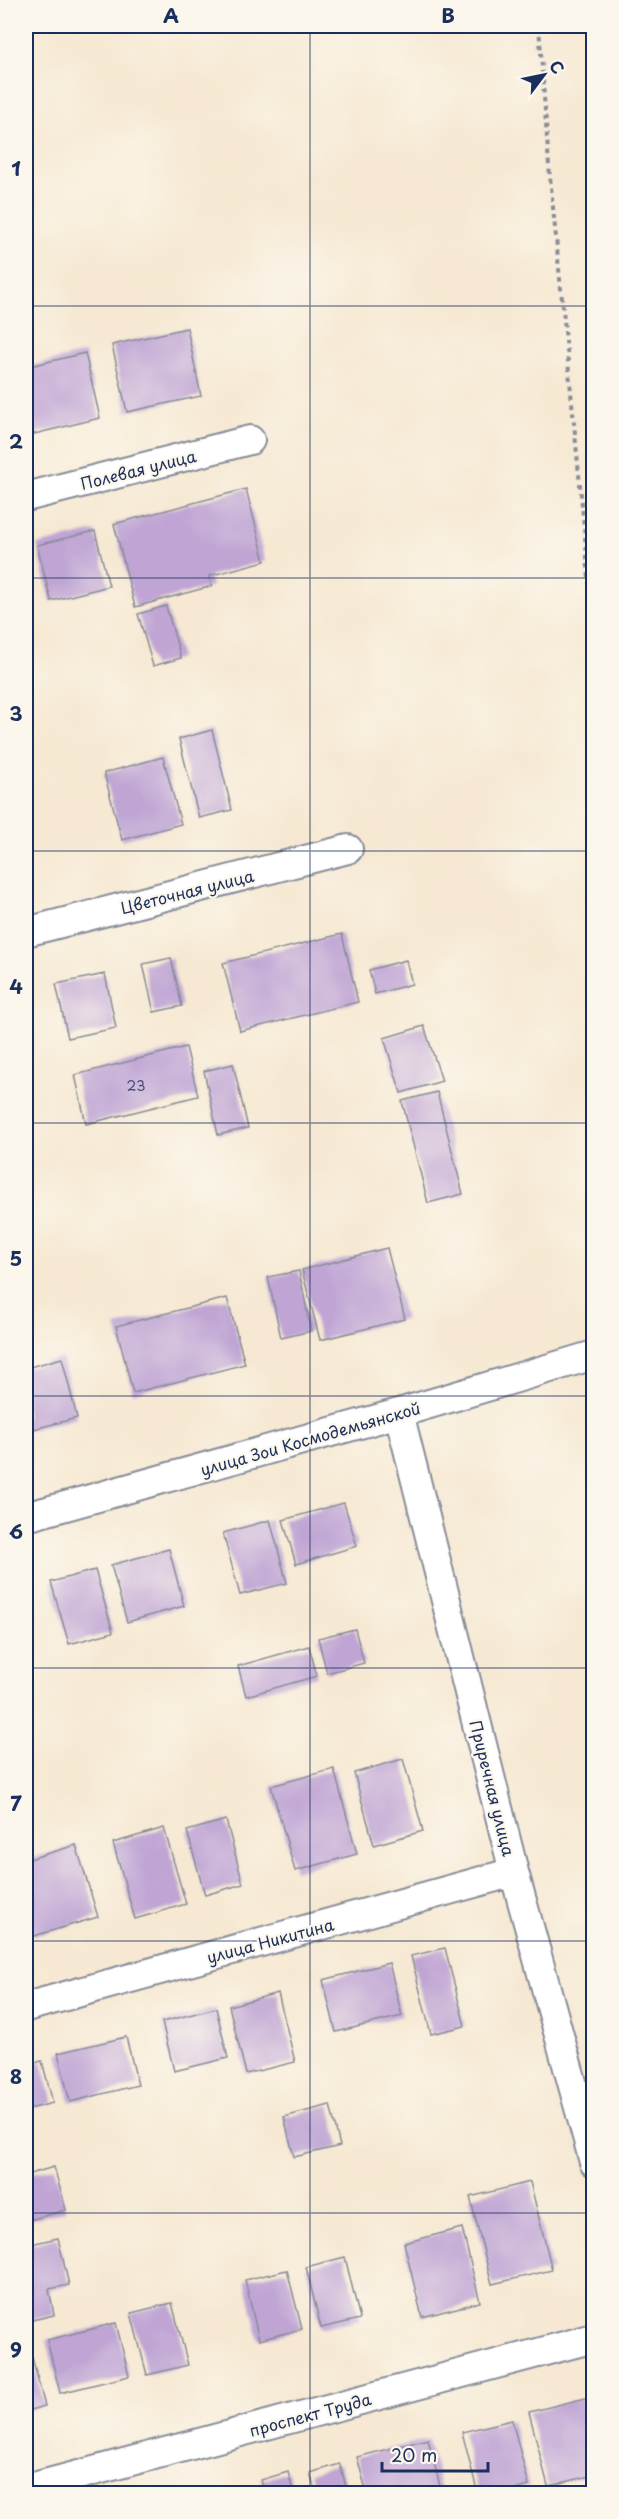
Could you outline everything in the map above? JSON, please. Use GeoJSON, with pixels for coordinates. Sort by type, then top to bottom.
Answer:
{"type":"FeatureCollection","features":[{"type":"Feature","properties":{"kind":"street","name":"Полевая улица"},"geometry":{"type":"LineString","coordinates":[[26,497],[250,440]]}},
{"type":"Feature","properties":{"kind":"street","name":"Цветочная улица"},"geometry":{"type":"LineString","coordinates":[[26,932],[348,849]]}},
{"type":"Feature","properties":{"kind":"street","name":"улица Зои Космодемьянской"},"geometry":{"type":"LineString","coordinates":[[26,1517],[399,1413],[594,1355]]}},
{"type":"Feature","properties":{"kind":"street","name":"Приречная улица"},"geometry":{"type":"LineString","coordinates":[[399,1413],[514,1872],[594,2162]]}},
{"type":"Feature","properties":{"kind":"street","name":"улица Никитина"},"geometry":{"type":"LineString","coordinates":[[26,2007],[514,1872]]}},
{"type":"Feature","properties":{"kind":"street","name":"проспект Труда"},"geometry":{"type":"LineString","coordinates":[[26,2489],[594,2338]]}},
{"type":"Feature","properties":{"kind":"path"},"geometry":{"type":"LineString","coordinates":[[539,26],[550,177],[594,629]]}},
{"type":"Feature","properties":{"kind":"building"},"geometry":{"type":"Polygon","coordinates":[[[187,328],[201,396],[127,412],[112,345],[187,328]]]}},
{"type":"Feature","properties":{"kind":"building"},"geometry":{"type":"Polygon","coordinates":[[[85,353],[100,418],[26,436],[26,367],[85,353]]]}},
{"type":"Feature","properties":{"kind":"building"},"geometry":{"type":"Polygon","coordinates":[[[246,489],[265,561],[209,576],[212,586],[135,607],[114,524],[246,489]]]}},
{"type":"Feature","properties":{"kind":"building"},"geometry":{"type":"Polygon","coordinates":[[[95,531],[109,586],[51,601],[37,545],[95,531]]]}},
{"type":"Feature","properties":{"kind":"building"},"geometry":{"type":"Polygon","coordinates":[[[166,606],[181,658],[153,666],[138,614],[166,606]]]}},
{"type":"Feature","properties":{"kind":"building"},"geometry":{"type":"Polygon","coordinates":[[[212,730],[232,810],[199,818],[179,739],[212,730]]]}},
{"type":"Feature","properties":{"kind":"building"},"geometry":{"type":"Polygon","coordinates":[[[163,757],[181,824],[122,840],[104,773],[163,757]]]}},
{"type":"Feature","properties":{"kind":"building"},"geometry":{"type":"Polygon","coordinates":[[[342,934],[358,1002],[240,1031],[223,963],[342,934]]]}},
{"type":"Feature","properties":{"kind":"building"},"geometry":{"type":"Polygon","coordinates":[[[171,958],[182,1006],[154,1012],[143,964],[171,958]]]}},
{"type":"Feature","properties":{"kind":"building"},"geometry":{"type":"Polygon","coordinates":[[[406,960],[412,984],[375,994],[369,970],[406,960]]]}},
{"type":"Feature","properties":{"kind":"building"},"geometry":{"type":"Polygon","coordinates":[[[105,974],[116,1028],[68,1038],[56,984],[105,974]]]}},
{"type":"Feature","properties":{"kind":"building"},"geometry":{"type":"Polygon","coordinates":[[[424,1026],[442,1081],[401,1093],[384,1038],[424,1026]]]}},
{"type":"Feature","properties":{"kind":"building"},"geometry":{"type":"Polygon","coordinates":[[[186,1047],[198,1096],[86,1124],[75,1075],[186,1047]]]}},
{"type":"Feature","properties":{"kind":"building"},"geometry":{"type":"Polygon","coordinates":[[[233,1064],[248,1128],[218,1135],[204,1071],[233,1064]]]}},
{"type":"Feature","properties":{"kind":"building"},"geometry":{"type":"Polygon","coordinates":[[[437,1092],[463,1194],[428,1203],[402,1101],[437,1092]]]}},
{"type":"Feature","properties":{"kind":"building"},"geometry":{"type":"Polygon","coordinates":[[[387,1248],[405,1319],[320,1340],[302,1270],[387,1248]]]}},
{"type":"Feature","properties":{"kind":"building"},"geometry":{"type":"Polygon","coordinates":[[[299,1271],[311,1331],[281,1338],[268,1277],[299,1271]]]}},
{"type":"Feature","properties":{"kind":"building"},"geometry":{"type":"Polygon","coordinates":[[[227,1298],[245,1364],[133,1393],[116,1326],[227,1298]]]}},
{"type":"Feature","properties":{"kind":"building"},"geometry":{"type":"Polygon","coordinates":[[[62,1358],[77,1418],[26,1431],[26,1368],[62,1358]]]}},
{"type":"Feature","properties":{"kind":"building"},"geometry":{"type":"Polygon","coordinates":[[[344,1503],[357,1546],[296,1564],[283,1520],[344,1503]]]}},
{"type":"Feature","properties":{"kind":"building"},"geometry":{"type":"Polygon","coordinates":[[[270,1520],[287,1583],[240,1595],[223,1533],[270,1520]]]}},
{"type":"Feature","properties":{"kind":"building"},"geometry":{"type":"Polygon","coordinates":[[[169,1549],[184,1606],[127,1622],[111,1565],[169,1549]]]}},
{"type":"Feature","properties":{"kind":"building"},"geometry":{"type":"Polygon","coordinates":[[[95,1570],[113,1632],[69,1644],[51,1582],[95,1570]]]}},
{"type":"Feature","properties":{"kind":"building"},"geometry":{"type":"Polygon","coordinates":[[[355,1629],[364,1663],[327,1673],[318,1638],[355,1629]]]}},
{"type":"Feature","properties":{"kind":"building"},"geometry":{"type":"Polygon","coordinates":[[[309,1646],[317,1676],[246,1696],[238,1666],[309,1646]]]}},
{"type":"Feature","properties":{"kind":"building"},"geometry":{"type":"Polygon","coordinates":[[[403,1759],[423,1831],[374,1845],[354,1773],[403,1759]]]}},
{"type":"Feature","properties":{"kind":"building"},"geometry":{"type":"Polygon","coordinates":[[[334,1769],[357,1854],[295,1871],[271,1786],[334,1769]]]}},
{"type":"Feature","properties":{"kind":"building"},"geometry":{"type":"Polygon","coordinates":[[[226,1820],[243,1884],[205,1895],[187,1831],[226,1820]]]}},
{"type":"Feature","properties":{"kind":"building"},"geometry":{"type":"Polygon","coordinates":[[[164,1828],[186,1904],[135,1919],[113,1843],[164,1828]]]}},
{"type":"Feature","properties":{"kind":"building"},"geometry":{"type":"Polygon","coordinates":[[[76,1845],[98,1917],[34,1936],[26,1906],[26,1860],[76,1845]]]}},
{"type":"Feature","properties":{"kind":"building"},"geometry":{"type":"Polygon","coordinates":[[[445,1948],[465,2026],[431,2034],[411,1956],[445,1948]]]}},
{"type":"Feature","properties":{"kind":"building"},"geometry":{"type":"Polygon","coordinates":[[[389,1963],[402,2016],[336,2032],[323,1980],[389,1963]]]}},
{"type":"Feature","properties":{"kind":"building"},"geometry":{"type":"Polygon","coordinates":[[[278,1993],[295,2062],[246,2074],[229,2006],[278,1993]]]}},
{"type":"Feature","properties":{"kind":"building"},"geometry":{"type":"Polygon","coordinates":[[[216,2008],[228,2058],[174,2071],[162,2022],[216,2008]]]}},
{"type":"Feature","properties":{"kind":"building"},"geometry":{"type":"Polygon","coordinates":[[[126,2037],[138,2085],[70,2102],[58,2053],[126,2037]]]}},
{"type":"Feature","properties":{"kind":"building"},"geometry":{"type":"Polygon","coordinates":[[[42,2061],[53,2103],[26,2110],[26,2065],[42,2061]]]}},
{"type":"Feature","properties":{"kind":"building"},"geometry":{"type":"Polygon","coordinates":[[[330,2105],[340,2146],[294,2157],[284,2117],[330,2105]]]}},
{"type":"Feature","properties":{"kind":"building"},"geometry":{"type":"Polygon","coordinates":[[[54,2167],[66,2210],[26,2221],[26,2175],[54,2167]]]}},
{"type":"Feature","properties":{"kind":"building"},"geometry":{"type":"Polygon","coordinates":[[[530,2182],[552,2270],[492,2284],[470,2197],[530,2182]]]}},
{"type":"Feature","properties":{"kind":"building"},"geometry":{"type":"Polygon","coordinates":[[[462,2228],[480,2302],[422,2317],[404,2243],[462,2228]]]}},
{"type":"Feature","properties":{"kind":"building"},"geometry":{"type":"Polygon","coordinates":[[[58,2238],[69,2285],[49,2289],[54,2315],[28,2321],[26,2245],[58,2238]]]}},
{"type":"Feature","properties":{"kind":"building"},"geometry":{"type":"Polygon","coordinates":[[[345,2257],[360,2319],[321,2328],[306,2267],[345,2257]]]}},
{"type":"Feature","properties":{"kind":"building"},"geometry":{"type":"Polygon","coordinates":[[[287,2270],[302,2329],[259,2340],[245,2280],[287,2270]]]}},
{"type":"Feature","properties":{"kind":"building"},"geometry":{"type":"Polygon","coordinates":[[[172,2303],[188,2365],[147,2375],[131,2313],[172,2303]]]}},
{"type":"Feature","properties":{"kind":"building"},"geometry":{"type":"Polygon","coordinates":[[[116,2323],[129,2376],[60,2393],[47,2340],[116,2323]]]}},
{"type":"Feature","properties":{"kind":"building"},"geometry":{"type":"Polygon","coordinates":[[[29,2346],[45,2406],[26,2411],[26,2347],[29,2346]]]}},
{"type":"Feature","properties":{"kind":"building"},"geometry":{"type":"Polygon","coordinates":[[[594,2396],[594,2475],[548,2486],[529,2412],[594,2396]]]}},
{"type":"Feature","properties":{"kind":"building"},"geometry":{"type":"Polygon","coordinates":[[[512,2420],[529,2486],[500,2494],[478,2494],[462,2432],[512,2420]]]}},
{"type":"Feature","properties":{"kind":"building"},"geometry":{"type":"Polygon","coordinates":[[[428,2439],[442,2494],[367,2494],[357,2457],[428,2439]]]}},
{"type":"Feature","properties":{"kind":"building"},"geometry":{"type":"Polygon","coordinates":[[[340,2464],[348,2494],[316,2494],[310,2473],[340,2464]]]}},
{"type":"Feature","properties":{"kind":"building"},"geometry":{"type":"Polygon","coordinates":[[[288,2472],[294,2494],[265,2494],[261,2480],[288,2472]]]}},
{"type":"Feature","properties":{"kind":"building"},"geometry":{"type":"Polygon","coordinates":[[[240,2488],[242,2494],[221,2494],[221,2493],[240,2488]]]}}]}
